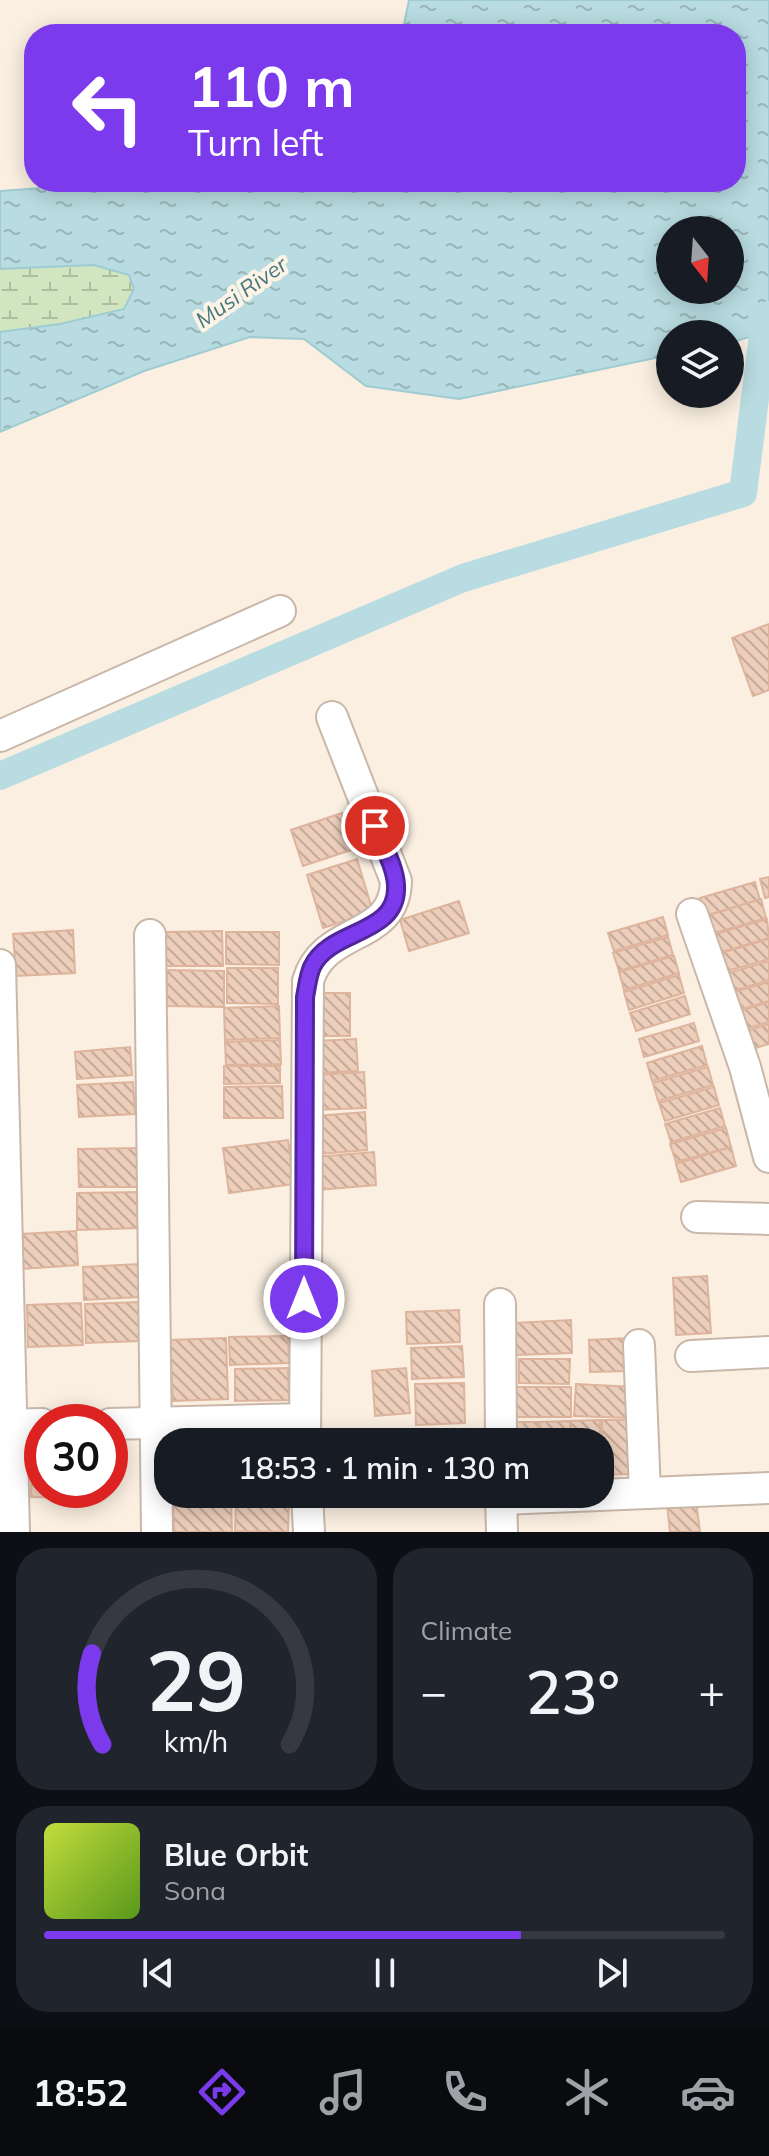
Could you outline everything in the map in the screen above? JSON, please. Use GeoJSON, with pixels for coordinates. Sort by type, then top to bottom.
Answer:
{"type":"FeatureCollection","features":[{"type":"Feature","properties":{"kind":"street"},"geometry":{"type":"LineString","coordinates":[[0,736],[280,611]]}},
{"type":"Feature","properties":{"kind":"street"},"geometry":{"type":"LineString","coordinates":[[304,1428],[308,981],[312,965],[320,956],[346,937],[376,924],[396,898],[396,881],[332,717]]}},
{"type":"Feature","properties":{"kind":"street"},"geometry":{"type":"LineString","coordinates":[[692,914],[757,1064],[769,1157]]}},
{"type":"Feature","properties":{"kind":"street"},"geometry":{"type":"LineString","coordinates":[[150,935],[157,1532]]}},
{"type":"Feature","properties":{"kind":"street"},"geometry":{"type":"LineString","coordinates":[[0,965],[6,1425],[14,1532]]}},
{"type":"Feature","properties":{"kind":"street"},"geometry":{"type":"LineString","coordinates":[[697,1217],[769,1219]]}},
{"type":"Feature","properties":{"kind":"street"},"geometry":{"type":"LineString","coordinates":[[500,1304],[501,1428]]}},
{"type":"Feature","properties":{"kind":"street"},"geometry":{"type":"LineString","coordinates":[[639,1345],[645,1493]]}},
{"type":"Feature","properties":{"kind":"street"},"geometry":{"type":"LineString","coordinates":[[691,1356],[769,1352]]}},
{"type":"Feature","properties":{"kind":"street"},"geometry":{"type":"LineString","coordinates":[[128,1424],[240,1428]]}},
{"type":"Feature","properties":{"kind":"street"},"geometry":{"type":"LineString","coordinates":[[614,1494],[769,1488]]}},
{"type":"Feature","properties":{"kind":"street"},"geometry":{"type":"LineString","coordinates":[[308,1508],[309,1532]]}},
{"type":"Feature","properties":{"kind":"street"},"geometry":{"type":"LineString","coordinates":[[501,1508],[502,1532]]}},
{"type":"Feature","properties":{"kind":"green space"},"geometry":{"type":"Polygon","coordinates":[[[30,265],[94,265],[129,275],[134,289],[124,309],[60,324],[0,332],[0,269],[30,265]]]}},
{"type":"Feature","properties":{"kind":"water","name":"Musi River"},"geometry":{"type":"Polygon","coordinates":[[[409,0],[769,0],[769,331],[744,339],[744,320],[656,320],[656,358],[459,399],[366,386],[304,339],[250,337],[144,371],[0,432],[0,332],[60,324],[124,309],[134,289],[129,275],[94,265],[0,269],[0,191],[746,192],[746,24],[404,24],[409,0]]]}},
{"type":"Feature","properties":{"kind":"building"},"geometry":{"type":"Polygon","coordinates":[[[769,624],[769,690],[753,696],[732,638],[769,624]]]}},
{"type":"Feature","properties":{"kind":"building"},"geometry":{"type":"Polygon","coordinates":[[[342,813],[354,849],[303,866],[291,830],[342,813]]]}},
{"type":"Feature","properties":{"kind":"building"},"geometry":{"type":"Polygon","coordinates":[[[357,859],[373,912],[323,928],[307,875],[357,859]]]}},
{"type":"Feature","properties":{"kind":"building"},"geometry":{"type":"Polygon","coordinates":[[[769,877],[769,897],[765,898],[760,879],[769,877]]]}},
{"type":"Feature","properties":{"kind":"building"},"geometry":{"type":"Polygon","coordinates":[[[755,882],[760,900],[705,916],[700,898],[755,882]]]}},
{"type":"Feature","properties":{"kind":"building"},"geometry":{"type":"Polygon","coordinates":[[[761,899],[766,918],[711,934],[706,916],[761,899]]]}},
{"type":"Feature","properties":{"kind":"building"},"geometry":{"type":"Polygon","coordinates":[[[459,901],[469,933],[409,951],[400,920],[459,901]]]}},
{"type":"Feature","properties":{"kind":"building"},"geometry":{"type":"Polygon","coordinates":[[[663,917],[668,935],[614,951],[608,933],[663,917]]]}},
{"type":"Feature","properties":{"kind":"building"},"geometry":{"type":"Polygon","coordinates":[[[767,919],[769,938],[718,953],[712,935],[767,919]]]}},
{"type":"Feature","properties":{"kind":"building"},"geometry":{"type":"Polygon","coordinates":[[[73,930],[75,973],[16,976],[13,934],[73,930]]]}},
{"type":"Feature","properties":{"kind":"building"},"geometry":{"type":"Polygon","coordinates":[[[222,931],[223,966],[166,966],[166,932],[222,931]]]}},
{"type":"Feature","properties":{"kind":"building"},"geometry":{"type":"Polygon","coordinates":[[[226,932],[279,932],[279,965],[226,964],[226,932]]]}},
{"type":"Feature","properties":{"kind":"building"},"geometry":{"type":"Polygon","coordinates":[[[668,937],[673,955],[619,971],[613,953],[668,937]]]}},
{"type":"Feature","properties":{"kind":"building"},"geometry":{"type":"Polygon","coordinates":[[[769,939],[769,959],[724,972],[718,954],[769,939]]]}},
{"type":"Feature","properties":{"kind":"building"},"geometry":{"type":"Polygon","coordinates":[[[674,956],[679,973],[624,990],[619,972],[674,956]]]}},
{"type":"Feature","properties":{"kind":"building"},"geometry":{"type":"Polygon","coordinates":[[[769,961],[769,980],[730,992],[725,974],[769,961]]]}},
{"type":"Feature","properties":{"kind":"building"},"geometry":{"type":"Polygon","coordinates":[[[227,968],[278,968],[278,1004],[227,1003],[227,968]]]}},
{"type":"Feature","properties":{"kind":"building"},"geometry":{"type":"Polygon","coordinates":[[[167,970],[224,971],[224,1007],[167,1006],[167,970]]]}},
{"type":"Feature","properties":{"kind":"building"},"geometry":{"type":"Polygon","coordinates":[[[679,975],[684,993],[629,1010],[624,992],[679,975]]]}},
{"type":"Feature","properties":{"kind":"building"},"geometry":{"type":"Polygon","coordinates":[[[769,982],[769,1001],[736,1011],[731,993],[769,982]]]}},
{"type":"Feature","properties":{"kind":"building"},"geometry":{"type":"Polygon","coordinates":[[[310,993],[350,993],[350,1036],[311,1036],[310,993]]]}},
{"type":"Feature","properties":{"kind":"building"},"geometry":{"type":"Polygon","coordinates":[[[685,996],[690,1014],[636,1031],[630,1013],[685,996]]]}},
{"type":"Feature","properties":{"kind":"building"},"geometry":{"type":"Polygon","coordinates":[[[769,1002],[769,1022],[742,1030],[737,1012],[769,1002]]]}},
{"type":"Feature","properties":{"kind":"building"},"geometry":{"type":"Polygon","coordinates":[[[279,1006],[280,1038],[225,1040],[224,1008],[279,1006]]]}},
{"type":"Feature","properties":{"kind":"building"},"geometry":{"type":"Polygon","coordinates":[[[694,1023],[699,1041],[644,1057],[639,1039],[694,1023]]]}},
{"type":"Feature","properties":{"kind":"building"},"geometry":{"type":"Polygon","coordinates":[[[769,1024],[769,1044],[748,1050],[743,1032],[769,1024]]]}},
{"type":"Feature","properties":{"kind":"building"},"geometry":{"type":"Polygon","coordinates":[[[356,1039],[358,1071],[317,1073],[316,1041],[356,1039]]]}},
{"type":"Feature","properties":{"kind":"building"},"geometry":{"type":"Polygon","coordinates":[[[280,1040],[281,1064],[226,1065],[225,1042],[280,1040]]]}},
{"type":"Feature","properties":{"kind":"building"},"geometry":{"type":"Polygon","coordinates":[[[702,1046],[707,1065],[652,1081],[647,1063],[702,1046]]]}},
{"type":"Feature","properties":{"kind":"building"},"geometry":{"type":"Polygon","coordinates":[[[130,1047],[132,1075],[77,1079],[75,1052],[130,1047]]]}},
{"type":"Feature","properties":{"kind":"building"},"geometry":{"type":"Polygon","coordinates":[[[224,1066],[280,1066],[280,1083],[224,1084],[224,1066]]]}},
{"type":"Feature","properties":{"kind":"building"},"geometry":{"type":"Polygon","coordinates":[[[708,1067],[713,1085],[658,1101],[653,1083],[708,1067]]]}},
{"type":"Feature","properties":{"kind":"building"},"geometry":{"type":"Polygon","coordinates":[[[364,1072],[366,1108],[315,1110],[313,1075],[364,1072]]]}},
{"type":"Feature","properties":{"kind":"building"},"geometry":{"type":"Polygon","coordinates":[[[133,1082],[135,1114],[79,1117],[77,1085],[133,1082]]]}},
{"type":"Feature","properties":{"kind":"building"},"geometry":{"type":"Polygon","coordinates":[[[282,1086],[283,1118],[224,1118],[224,1087],[282,1086]]]}},
{"type":"Feature","properties":{"kind":"building"},"geometry":{"type":"Polygon","coordinates":[[[714,1087],[719,1105],[665,1121],[659,1103],[714,1087]]]}},
{"type":"Feature","properties":{"kind":"building"},"geometry":{"type":"Polygon","coordinates":[[[720,1108],[725,1126],[671,1142],[665,1124],[720,1108]]]}},
{"type":"Feature","properties":{"kind":"building"},"geometry":{"type":"Polygon","coordinates":[[[365,1112],[367,1150],[319,1154],[316,1116],[365,1112]]]}},
{"type":"Feature","properties":{"kind":"building"},"geometry":{"type":"Polygon","coordinates":[[[726,1128],[731,1147],[676,1162],[670,1144],[726,1128]]]}},
{"type":"Feature","properties":{"kind":"building"},"geometry":{"type":"Polygon","coordinates":[[[288,1140],[294,1184],[229,1193],[223,1148],[288,1140]]]}},
{"type":"Feature","properties":{"kind":"building"},"geometry":{"type":"Polygon","coordinates":[[[731,1147],[736,1166],[681,1182],[676,1164],[731,1147]]]}},
{"type":"Feature","properties":{"kind":"building"},"geometry":{"type":"Polygon","coordinates":[[[141,1148],[141,1187],[79,1187],[78,1149],[141,1148]]]}},
{"type":"Feature","properties":{"kind":"building"},"geometry":{"type":"Polygon","coordinates":[[[374,1152],[376,1185],[318,1190],[315,1157],[374,1152]]]}},
{"type":"Feature","properties":{"kind":"building"},"geometry":{"type":"Polygon","coordinates":[[[140,1192],[141,1228],[77,1230],[77,1193],[140,1192]]]}},
{"type":"Feature","properties":{"kind":"building"},"geometry":{"type":"Polygon","coordinates":[[[76,1231],[78,1265],[22,1269],[20,1234],[76,1231]]]}},
{"type":"Feature","properties":{"kind":"building"},"geometry":{"type":"Polygon","coordinates":[[[139,1264],[140,1297],[84,1300],[83,1267],[139,1264]]]}},
{"type":"Feature","properties":{"kind":"building"},"geometry":{"type":"Polygon","coordinates":[[[707,1276],[711,1333],[676,1335],[673,1278],[707,1276]]]}},
{"type":"Feature","properties":{"kind":"building"},"geometry":{"type":"Polygon","coordinates":[[[139,1302],[140,1341],[86,1343],[85,1304],[139,1302]]]}},
{"type":"Feature","properties":{"kind":"building"},"geometry":{"type":"Polygon","coordinates":[[[81,1303],[83,1345],[28,1347],[27,1305],[81,1303]]]}},
{"type":"Feature","properties":{"kind":"building"},"geometry":{"type":"Polygon","coordinates":[[[459,1310],[460,1342],[407,1344],[406,1312],[459,1310]]]}},
{"type":"Feature","properties":{"kind":"building"},"geometry":{"type":"Polygon","coordinates":[[[571,1320],[572,1353],[516,1355],[515,1323],[571,1320]]]}},
{"type":"Feature","properties":{"kind":"building"},"geometry":{"type":"Polygon","coordinates":[[[288,1336],[289,1363],[230,1365],[229,1337],[288,1336]]]}},
{"type":"Feature","properties":{"kind":"building"},"geometry":{"type":"Polygon","coordinates":[[[226,1338],[228,1399],[173,1401],[170,1340],[226,1338]]]}},
{"type":"Feature","properties":{"kind":"building"},"geometry":{"type":"Polygon","coordinates":[[[629,1338],[630,1371],[590,1372],[589,1340],[629,1338]]]}},
{"type":"Feature","properties":{"kind":"building"},"geometry":{"type":"Polygon","coordinates":[[[462,1346],[464,1377],[412,1379],[411,1348],[462,1346]]]}},
{"type":"Feature","properties":{"kind":"building"},"geometry":{"type":"Polygon","coordinates":[[[519,1359],[570,1359],[569,1384],[519,1383],[519,1359]]]}},
{"type":"Feature","properties":{"kind":"building"},"geometry":{"type":"Polygon","coordinates":[[[288,1368],[289,1400],[235,1401],[235,1369],[288,1368]]]}},
{"type":"Feature","properties":{"kind":"building"},"geometry":{"type":"Polygon","coordinates":[[[406,1368],[410,1413],[375,1416],[372,1371],[406,1368]]]}},
{"type":"Feature","properties":{"kind":"building"},"geometry":{"type":"Polygon","coordinates":[[[464,1383],[465,1423],[416,1425],[415,1384],[464,1383]]]}},
{"type":"Feature","properties":{"kind":"building"},"geometry":{"type":"Polygon","coordinates":[[[576,1384],[633,1387],[631,1418],[574,1416],[576,1384]]]}},
{"type":"Feature","properties":{"kind":"building"},"geometry":{"type":"Polygon","coordinates":[[[512,1387],[571,1387],[571,1417],[512,1417],[512,1387]]]}},
{"type":"Feature","properties":{"kind":"building"},"geometry":{"type":"Polygon","coordinates":[[[600,1420],[600,1428],[571,1428],[571,1421],[600,1420]]]}},
{"type":"Feature","properties":{"kind":"building"},"geometry":{"type":"Polygon","coordinates":[[[602,1420],[631,1420],[632,1474],[614,1475],[614,1428],[602,1428],[602,1420]]]}},
{"type":"Feature","properties":{"kind":"building"},"geometry":{"type":"Polygon","coordinates":[[[570,1421],[570,1428],[540,1428],[540,1422],[570,1421]]]}},
{"type":"Feature","properties":{"kind":"building"},"geometry":{"type":"Polygon","coordinates":[[[508,1422],[538,1422],[538,1428],[508,1428],[508,1422]]]}},
{"type":"Feature","properties":{"kind":"building"},"geometry":{"type":"Polygon","coordinates":[[[696,1501],[700,1532],[670,1532],[667,1504],[696,1501]]]}},
{"type":"Feature","properties":{"kind":"building"},"geometry":{"type":"Polygon","coordinates":[[[173,1508],[231,1508],[232,1532],[174,1532],[173,1508]]]}},
{"type":"Feature","properties":{"kind":"building"},"geometry":{"type":"Polygon","coordinates":[[[236,1508],[289,1508],[288,1532],[235,1531],[236,1508]]]}},
{"type":"Feature","properties":{"kind":"waterway"},"geometry":{"type":"LineString","coordinates":[[0,776],[463,578],[743,493],[763,335],[769,315]]}},
{"type":"Feature","properties":{"kind":"route"},"geometry":{"type":"LineString","coordinates":[[304,1299],[305,997],[312,965],[320,956],[332,945],[376,924],[396,898],[396,881],[375,826]]}}]}
